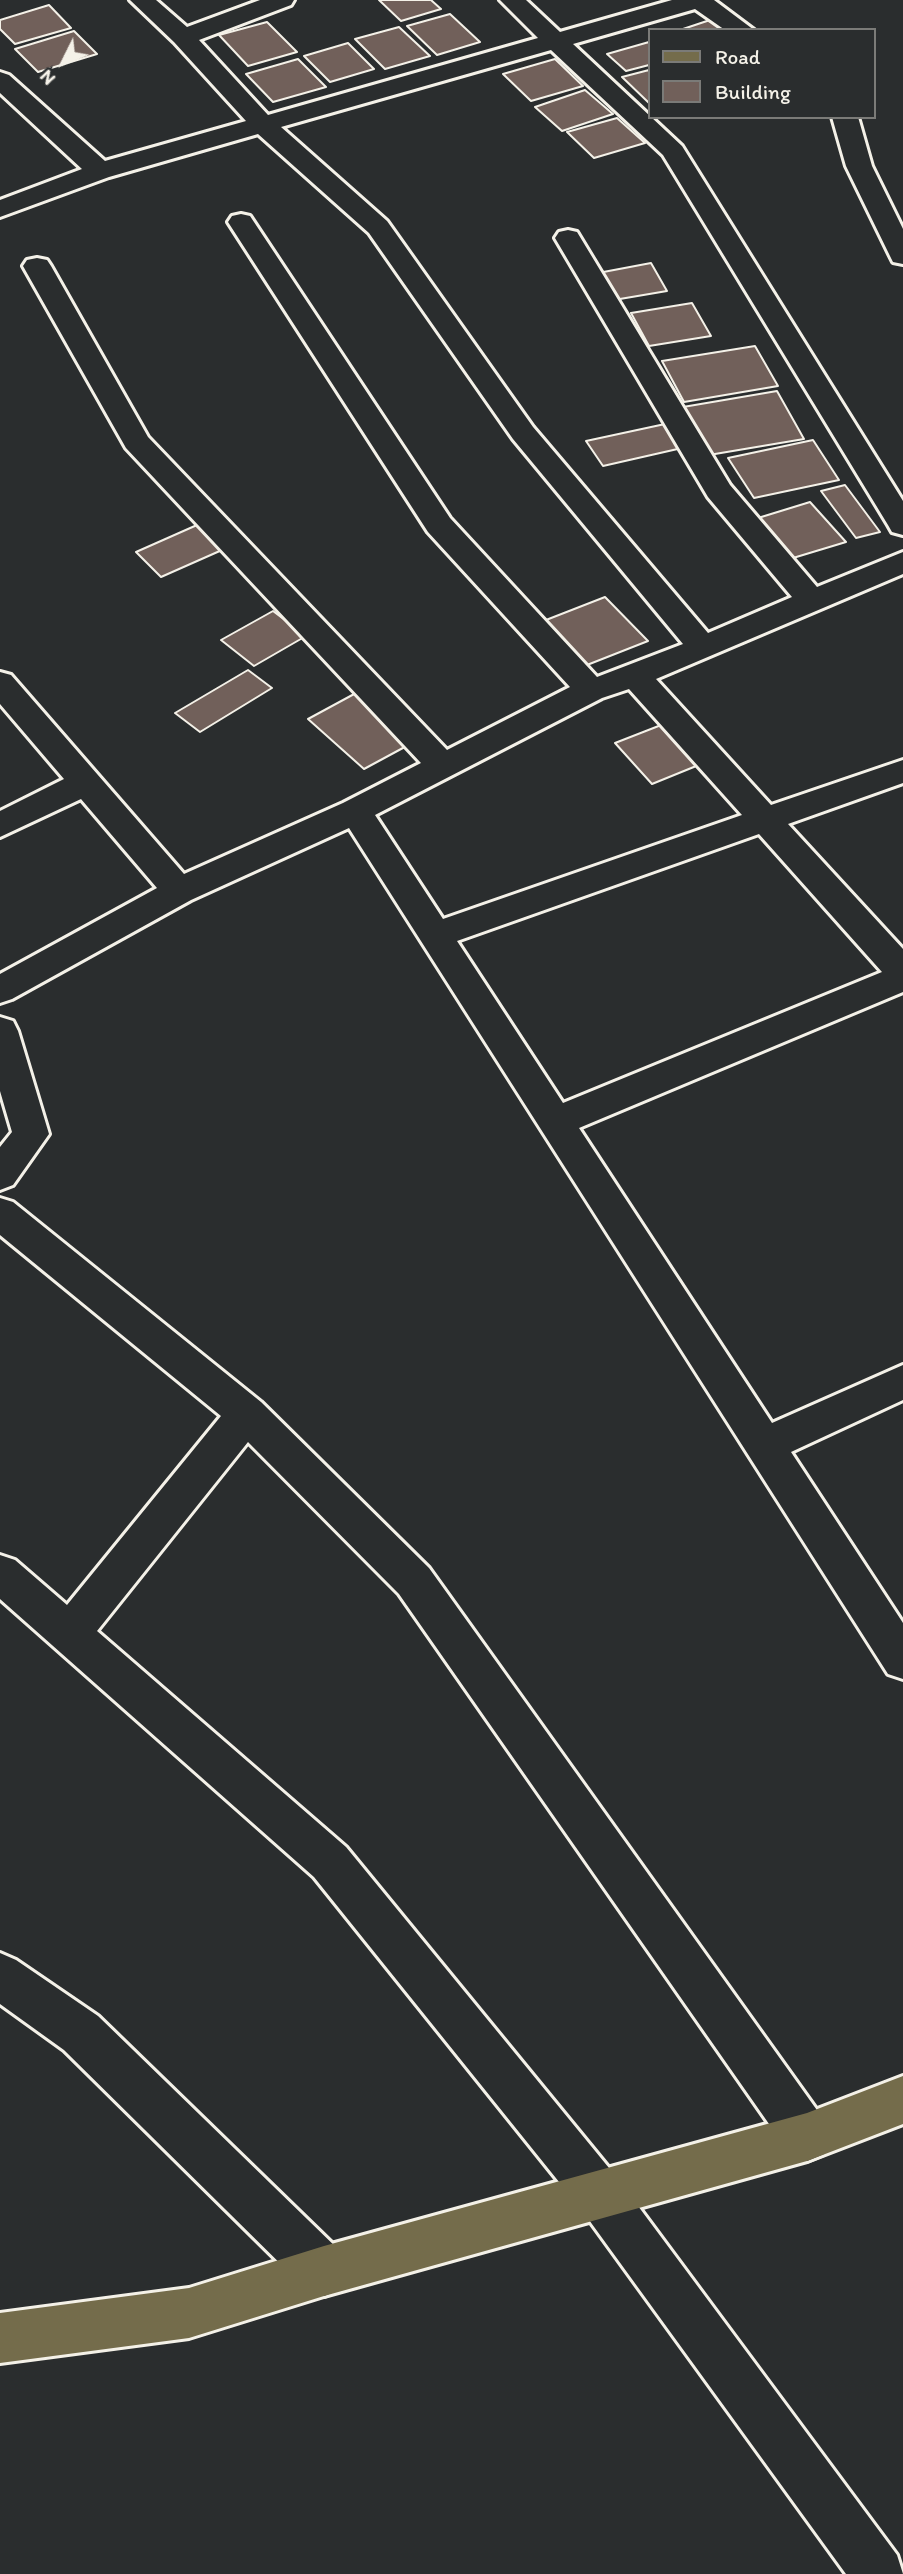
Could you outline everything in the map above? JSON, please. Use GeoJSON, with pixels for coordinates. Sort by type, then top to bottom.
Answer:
{"type":"FeatureCollection","features":[{"type":"Feature","properties":{"kind":"main road"},"geometry":{"type":"LineString","coordinates":[[0,2338],[189,2313],[324,2271],[807,2137],[903,2100]]}},
{"type":"Feature","properties":{"kind":"street"},"geometry":{"type":"LineString","coordinates":[[142,0],[183,37],[263,125],[378,227],[523,433],[703,647]]}},
{"type":"Feature","properties":{"kind":"street"},"geometry":{"type":"LineString","coordinates":[[183,37],[282,0]]}},
{"type":"Feature","properties":{"kind":"street"},"geometry":{"type":"LineString","coordinates":[[512,0],[673,151],[903,525]]}},
{"type":"Feature","properties":{"kind":"street"},"geometry":{"type":"LineString","coordinates":[[0,209],[100,171],[698,0],[739,28]]}},
{"type":"Feature","properties":{"kind":"street"},"geometry":{"type":"LineString","coordinates":[[0,80],[100,171]]}},
{"type":"Feature","properties":{"kind":"street"},"geometry":{"type":"LineString","coordinates":[[846,119],[859,166],[903,256]]}},
{"type":"Feature","properties":{"kind":"street"},"geometry":{"type":"LineString","coordinates":[[241,222],[439,525],[591,690]]}},
{"type":"Feature","properties":{"kind":"street"},"geometry":{"type":"LineString","coordinates":[[568,238],[718,490],[811,600]]}},
{"type":"Feature","properties":{"kind":"street"},"geometry":{"type":"LineString","coordinates":[[37,266],[136,442],[443,766]]}},
{"type":"Feature","properties":{"kind":"street"},"geometry":{"type":"LineString","coordinates":[[0,990],[179,891],[355,811],[591,690],[635,676],[903,562]]}},
{"type":"Feature","properties":{"kind":"street"},"geometry":{"type":"LineString","coordinates":[[635,676],[903,972]]}},
{"type":"Feature","properties":{"kind":"street"},"geometry":{"type":"LineString","coordinates":[[0,683],[179,891]]}},
{"type":"Feature","properties":{"kind":"street"},"geometry":{"type":"LineString","coordinates":[[435,935],[903,771]]}},
{"type":"Feature","properties":{"kind":"street"},"geometry":{"type":"LineString","coordinates":[[0,825],[86,782]]}},
{"type":"Feature","properties":{"kind":"street"},"geometry":{"type":"LineString","coordinates":[[355,811],[903,1660]]}},
{"type":"Feature","properties":{"kind":"street"},"geometry":{"type":"LineString","coordinates":[[555,1122],[903,978]]}},
{"type":"Feature","properties":{"kind":"street"},"geometry":{"type":"LineString","coordinates":[[0,1031],[31,1134],[0,1175]]}},
{"type":"Feature","properties":{"kind":"street"},"geometry":{"type":"LineString","coordinates":[[0,1213],[247,1414],[414,1581],[807,2137]]}},
{"type":"Feature","properties":{"kind":"street"},"geometry":{"type":"LineString","coordinates":[[764,1446],[903,1382]]}},
{"type":"Feature","properties":{"kind":"street"},"geometry":{"type":"LineString","coordinates":[[69,1634],[247,1414]]}},
{"type":"Feature","properties":{"kind":"street"},"geometry":{"type":"LineString","coordinates":[[0,1573],[330,1862],[601,2196],[878,2574]]}},
{"type":"Feature","properties":{"kind":"street"},"geometry":{"type":"LineString","coordinates":[[0,1976],[81,2033],[324,2271]]}},
{"type":"Feature","properties":{"kind":"building"},"geometry":{"type":"Polygon","coordinates":[[[379,0],[431,0],[441,9],[401,21],[379,0]]]}},
{"type":"Feature","properties":{"kind":"building"},"geometry":{"type":"Polygon","coordinates":[[[49,5],[71,28],[15,44],[0,29],[0,20],[49,5]]]}},
{"type":"Feature","properties":{"kind":"building"},"geometry":{"type":"Polygon","coordinates":[[[450,14],[480,42],[437,55],[407,26],[450,14]]]}},
{"type":"Feature","properties":{"kind":"building"},"geometry":{"type":"Polygon","coordinates":[[[716,18],[728,28],[686,28],[716,18]]]}},
{"type":"Feature","properties":{"kind":"building"},"geometry":{"type":"Polygon","coordinates":[[[267,22],[297,52],[248,66],[219,35],[267,22]]]}},
{"type":"Feature","properties":{"kind":"building"},"geometry":{"type":"Polygon","coordinates":[[[399,27],[430,56],[385,69],[355,39],[399,27]]]}},
{"type":"Feature","properties":{"kind":"building"},"geometry":{"type":"Polygon","coordinates":[[[74,31],[97,54],[38,72],[15,49],[74,31]]]}},
{"type":"Feature","properties":{"kind":"building"},"geometry":{"type":"Polygon","coordinates":[[[648,42],[648,65],[626,71],[607,54],[648,42]]]}},
{"type":"Feature","properties":{"kind":"building"},"geometry":{"type":"Polygon","coordinates":[[[348,43],[374,69],[330,82],[304,56],[348,43]]]}},
{"type":"Feature","properties":{"kind":"building"},"geometry":{"type":"Polygon","coordinates":[[[298,59],[326,87],[273,102],[246,74],[298,59]]]}},
{"type":"Feature","properties":{"kind":"building"},"geometry":{"type":"Polygon","coordinates":[[[555,59],[583,86],[531,101],[503,74],[555,59]]]}},
{"type":"Feature","properties":{"kind":"building"},"geometry":{"type":"Polygon","coordinates":[[[648,70],[648,102],[622,77],[648,70]]]}},
{"type":"Feature","properties":{"kind":"building"},"geometry":{"type":"Polygon","coordinates":[[[585,90],[613,114],[562,131],[535,107],[585,90]]]}},
{"type":"Feature","properties":{"kind":"building"},"geometry":{"type":"Polygon","coordinates":[[[617,118],[645,143],[594,158],[567,132],[617,118]]]}},
{"type":"Feature","properties":{"kind":"building"},"geometry":{"type":"Polygon","coordinates":[[[651,263],[667,291],[614,300],[598,273],[651,263]]]}},
{"type":"Feature","properties":{"kind":"building"},"geometry":{"type":"Polygon","coordinates":[[[692,303],[711,336],[649,346],[631,313],[692,303]]]}},
{"type":"Feature","properties":{"kind":"building"},"geometry":{"type":"Polygon","coordinates":[[[755,346],[778,386],[684,402],[662,361],[755,346]]]}},
{"type":"Feature","properties":{"kind":"building"},"geometry":{"type":"Polygon","coordinates":[[[777,391],[804,439],[709,455],[683,407],[777,391]]]}},
{"type":"Feature","properties":{"kind":"building"},"geometry":{"type":"Polygon","coordinates":[[[665,424],[682,448],[603,466],[586,441],[665,424]]]}},
{"type":"Feature","properties":{"kind":"building"},"geometry":{"type":"Polygon","coordinates":[[[813,440],[839,480],[754,498],[728,458],[813,440]]]}},
{"type":"Feature","properties":{"kind":"building"},"geometry":{"type":"Polygon","coordinates":[[[845,485],[880,532],[856,538],[821,491],[845,485]]]}},
{"type":"Feature","properties":{"kind":"building"},"geometry":{"type":"Polygon","coordinates":[[[810,502],[846,542],[793,558],[758,518],[810,502]]]}},
{"type":"Feature","properties":{"kind":"building"},"geometry":{"type":"Polygon","coordinates":[[[197,525],[222,550],[161,577],[136,552],[197,525]]]}},
{"type":"Feature","properties":{"kind":"building"},"geometry":{"type":"Polygon","coordinates":[[[605,597],[648,641],[587,665],[546,620],[605,597]]]}},
{"type":"Feature","properties":{"kind":"building"},"geometry":{"type":"Polygon","coordinates":[[[273,611],[306,636],[254,666],[221,640],[273,611]]]}},
{"type":"Feature","properties":{"kind":"building"},"geometry":{"type":"Polygon","coordinates":[[[248,670],[272,688],[200,732],[175,713],[248,670]]]}},
{"type":"Feature","properties":{"kind":"building"},"geometry":{"type":"Polygon","coordinates":[[[356,693],[414,742],[364,769],[308,719],[356,693]]]}},
{"type":"Feature","properties":{"kind":"building"},"geometry":{"type":"Polygon","coordinates":[[[674,720],[711,760],[652,784],[615,743],[674,720]]]}}]}
